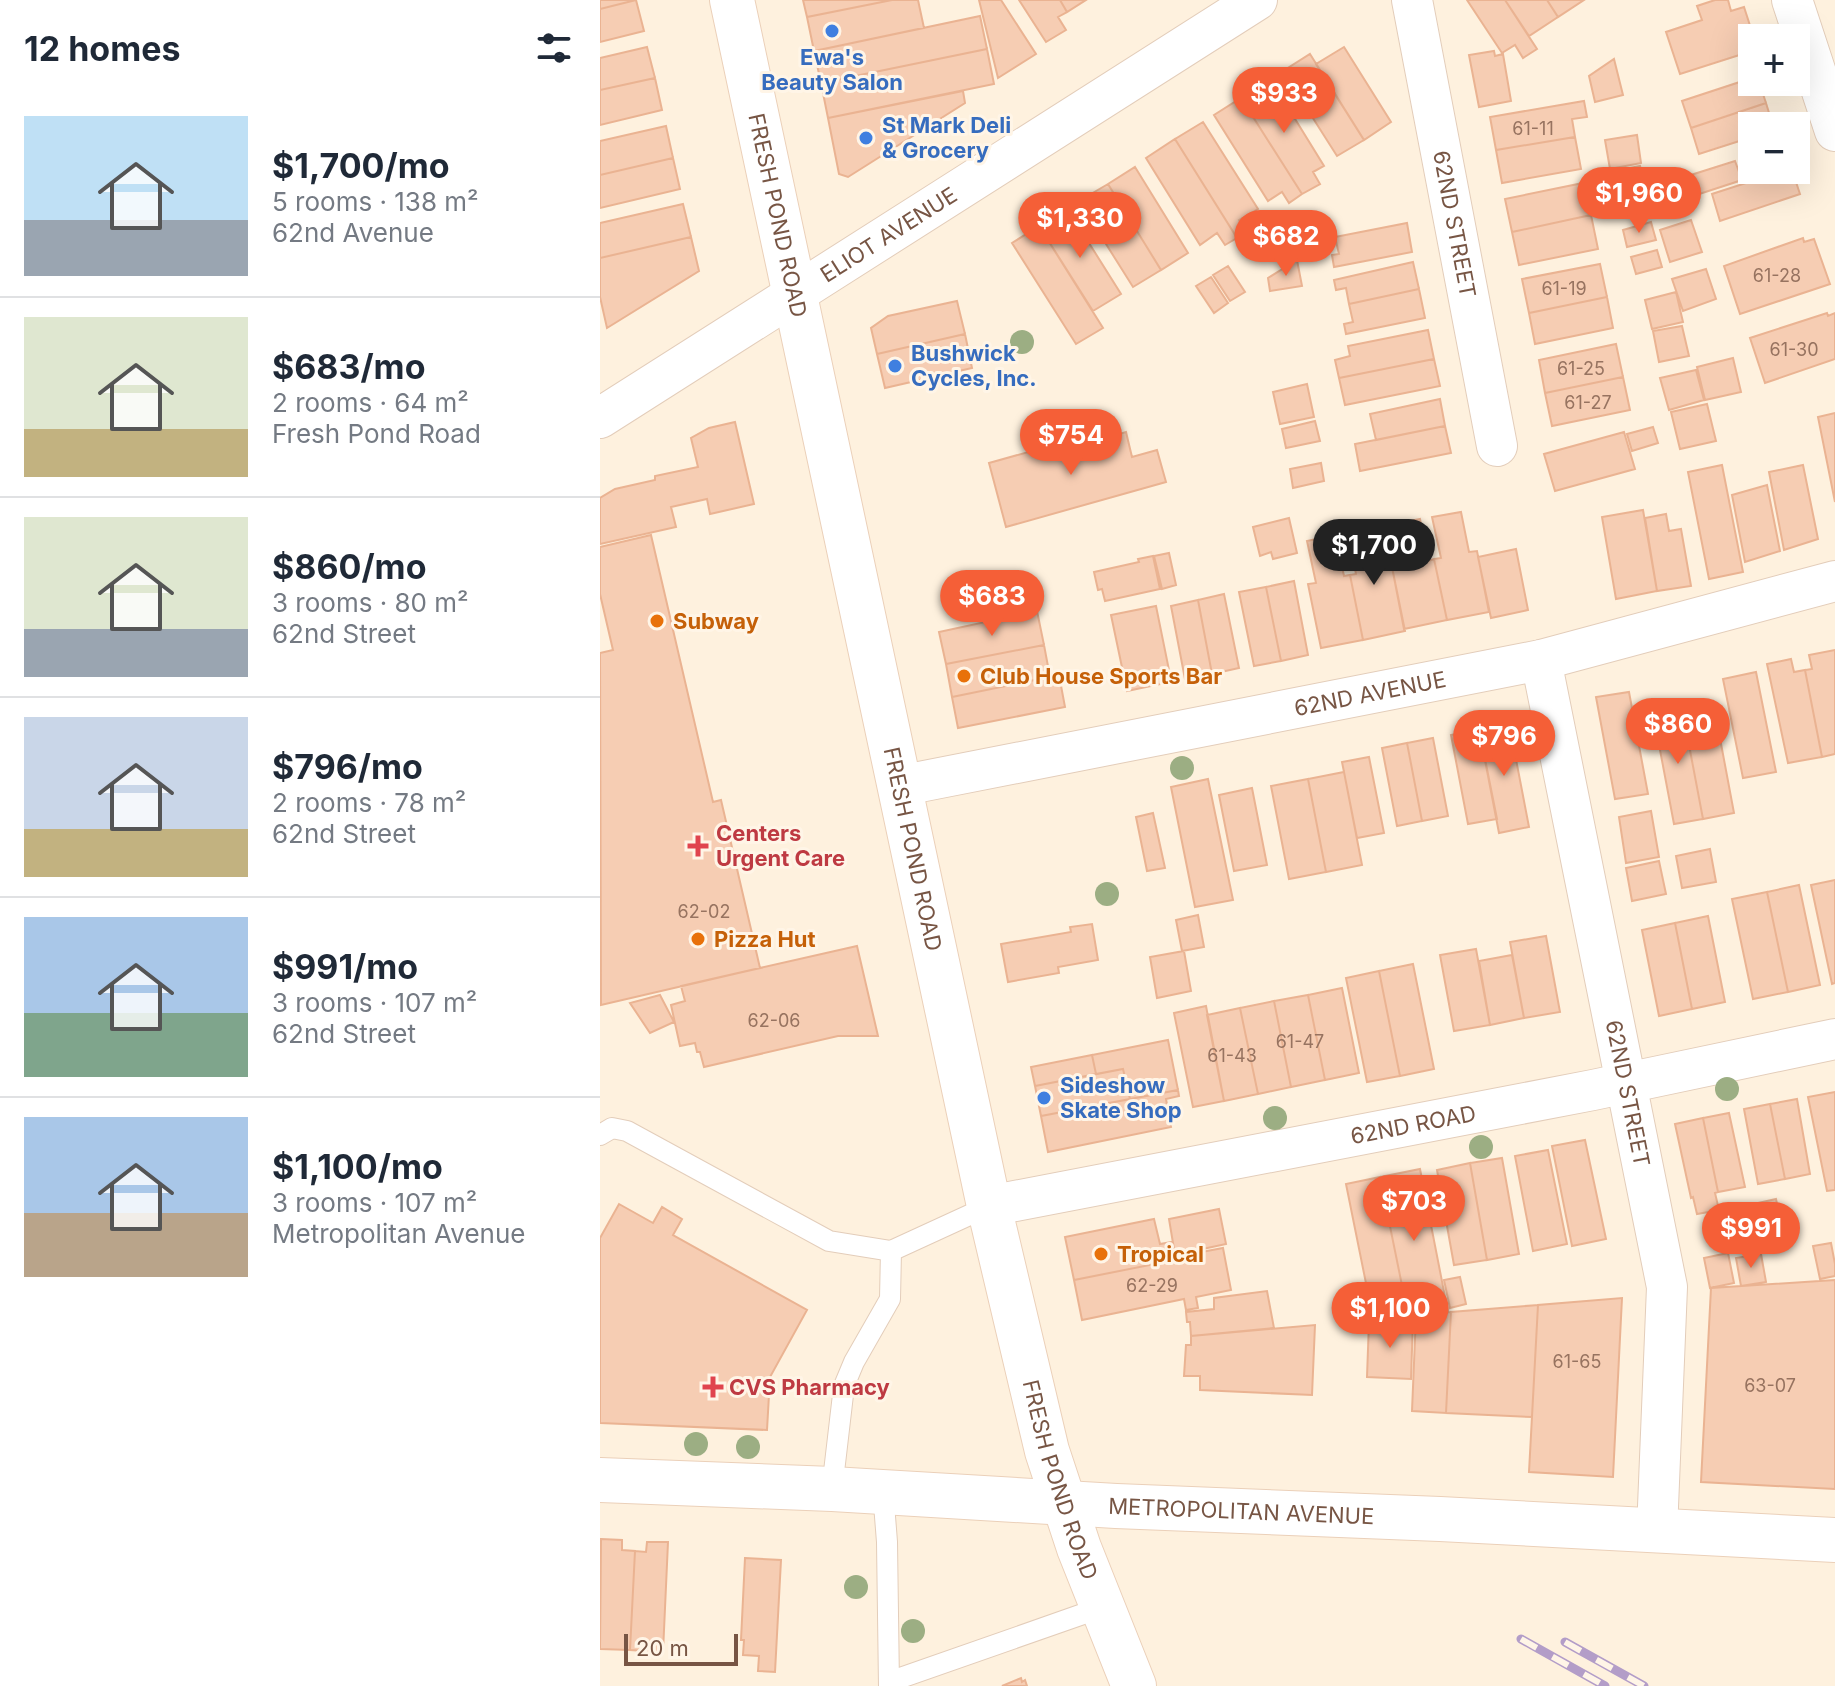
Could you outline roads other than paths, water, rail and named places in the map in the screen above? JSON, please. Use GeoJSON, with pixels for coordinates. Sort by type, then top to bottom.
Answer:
{"type":"FeatureCollection","features":[{"type":"Feature","properties":{"kind":"main road","name":"FRESH POND ROAD"},"geometry":{"type":"LineString","coordinates":[[732,0],[989,1206],[1047,1451],[1079,1548],[1134,1686]]}},
{"type":"Feature","properties":{"kind":"main road","name":"METROPOLITAN AVENUE"},"geometry":{"type":"LineString","coordinates":[[600,1480],[883,1491],[1835,1540]]}},
{"type":"Feature","properties":{"kind":"street","name":"ELIOT AVENUE"},"geometry":{"type":"LineString","coordinates":[[600,418],[1257,0]]}},
{"type":"Feature","properties":{"kind":"street","name":"62ND STREET"},"geometry":{"type":"LineString","coordinates":[[1412,0],[1497,446]]}},
{"type":"Feature","properties":{"kind":"street"},"geometry":{"type":"LineString","coordinates":[[1792,0],[1835,131]]}},
{"type":"Feature","properties":{"kind":"street","name":"62ND AVENUE"},"geometry":{"type":"LineString","coordinates":[[899,786],[1541,660],[1835,581]]}},
{"type":"Feature","properties":{"kind":"street","name":"62ND STREET"},"geometry":{"type":"LineString","coordinates":[[1541,660],[1667,1287],[1657,1531]]}},
{"type":"Feature","properties":{"kind":"street","name":"62ND ROAD"},"geometry":{"type":"LineString","coordinates":[[989,1206],[1625,1084],[1835,1039]]}},
{"type":"Feature","properties":{"kind":"lane"},"geometry":{"type":"LineString","coordinates":[[600,1135],[612,1128],[627,1131],[829,1241],[891,1251],[989,1206]]}},
{"type":"Feature","properties":{"kind":"lane"},"geometry":{"type":"LineString","coordinates":[[832,1489],[844,1386],[890,1299],[891,1251]]}},
{"type":"Feature","properties":{"kind":"lane"},"geometry":{"type":"LineString","coordinates":[[883,1491],[887,1542],[889,1684],[1103,1607]]}},
{"type":"Feature","properties":{"kind":"railway"},"geometry":{"type":"LineString","coordinates":[[1521,1639],[1605,1686]]}},
{"type":"Feature","properties":{"kind":"railway"},"geometry":{"type":"LineString","coordinates":[[1565,1642],[1644,1686]]}},
{"type":"Feature","properties":{"kind":"place","name":"Ewa's Beauty Salon"},"geometry":{"type":"Point","coordinates":[832,31]}},
{"type":"Feature","properties":{"kind":"place","name":"St Mark Deli & Grocery"},"geometry":{"type":"Point","coordinates":[866,138]}},
{"type":"Feature","properties":{"kind":"place","name":"Bushwick Cycles, Inc."},"geometry":{"type":"Point","coordinates":[895,366]}},
{"type":"Feature","properties":{"kind":"place","name":"Subway"},"geometry":{"type":"Point","coordinates":[657,621]}},
{"type":"Feature","properties":{"kind":"place","name":"Club House Sports Bar"},"geometry":{"type":"Point","coordinates":[964,676]}},
{"type":"Feature","properties":{"kind":"place","name":"Centers Urgent Care"},"geometry":{"type":"Point","coordinates":[698,846]}},
{"type":"Feature","properties":{"kind":"place","name":"Pizza Hut"},"geometry":{"type":"Point","coordinates":[698,939]}},
{"type":"Feature","properties":{"kind":"place","name":"Sideshow Skate Shop"},"geometry":{"type":"Point","coordinates":[1044,1098]}},
{"type":"Feature","properties":{"kind":"place","name":"Tropical"},"geometry":{"type":"Point","coordinates":[1101,1254]}},
{"type":"Feature","properties":{"kind":"place","name":"CVS Pharmacy"},"geometry":{"type":"Point","coordinates":[713,1387]}}]}
